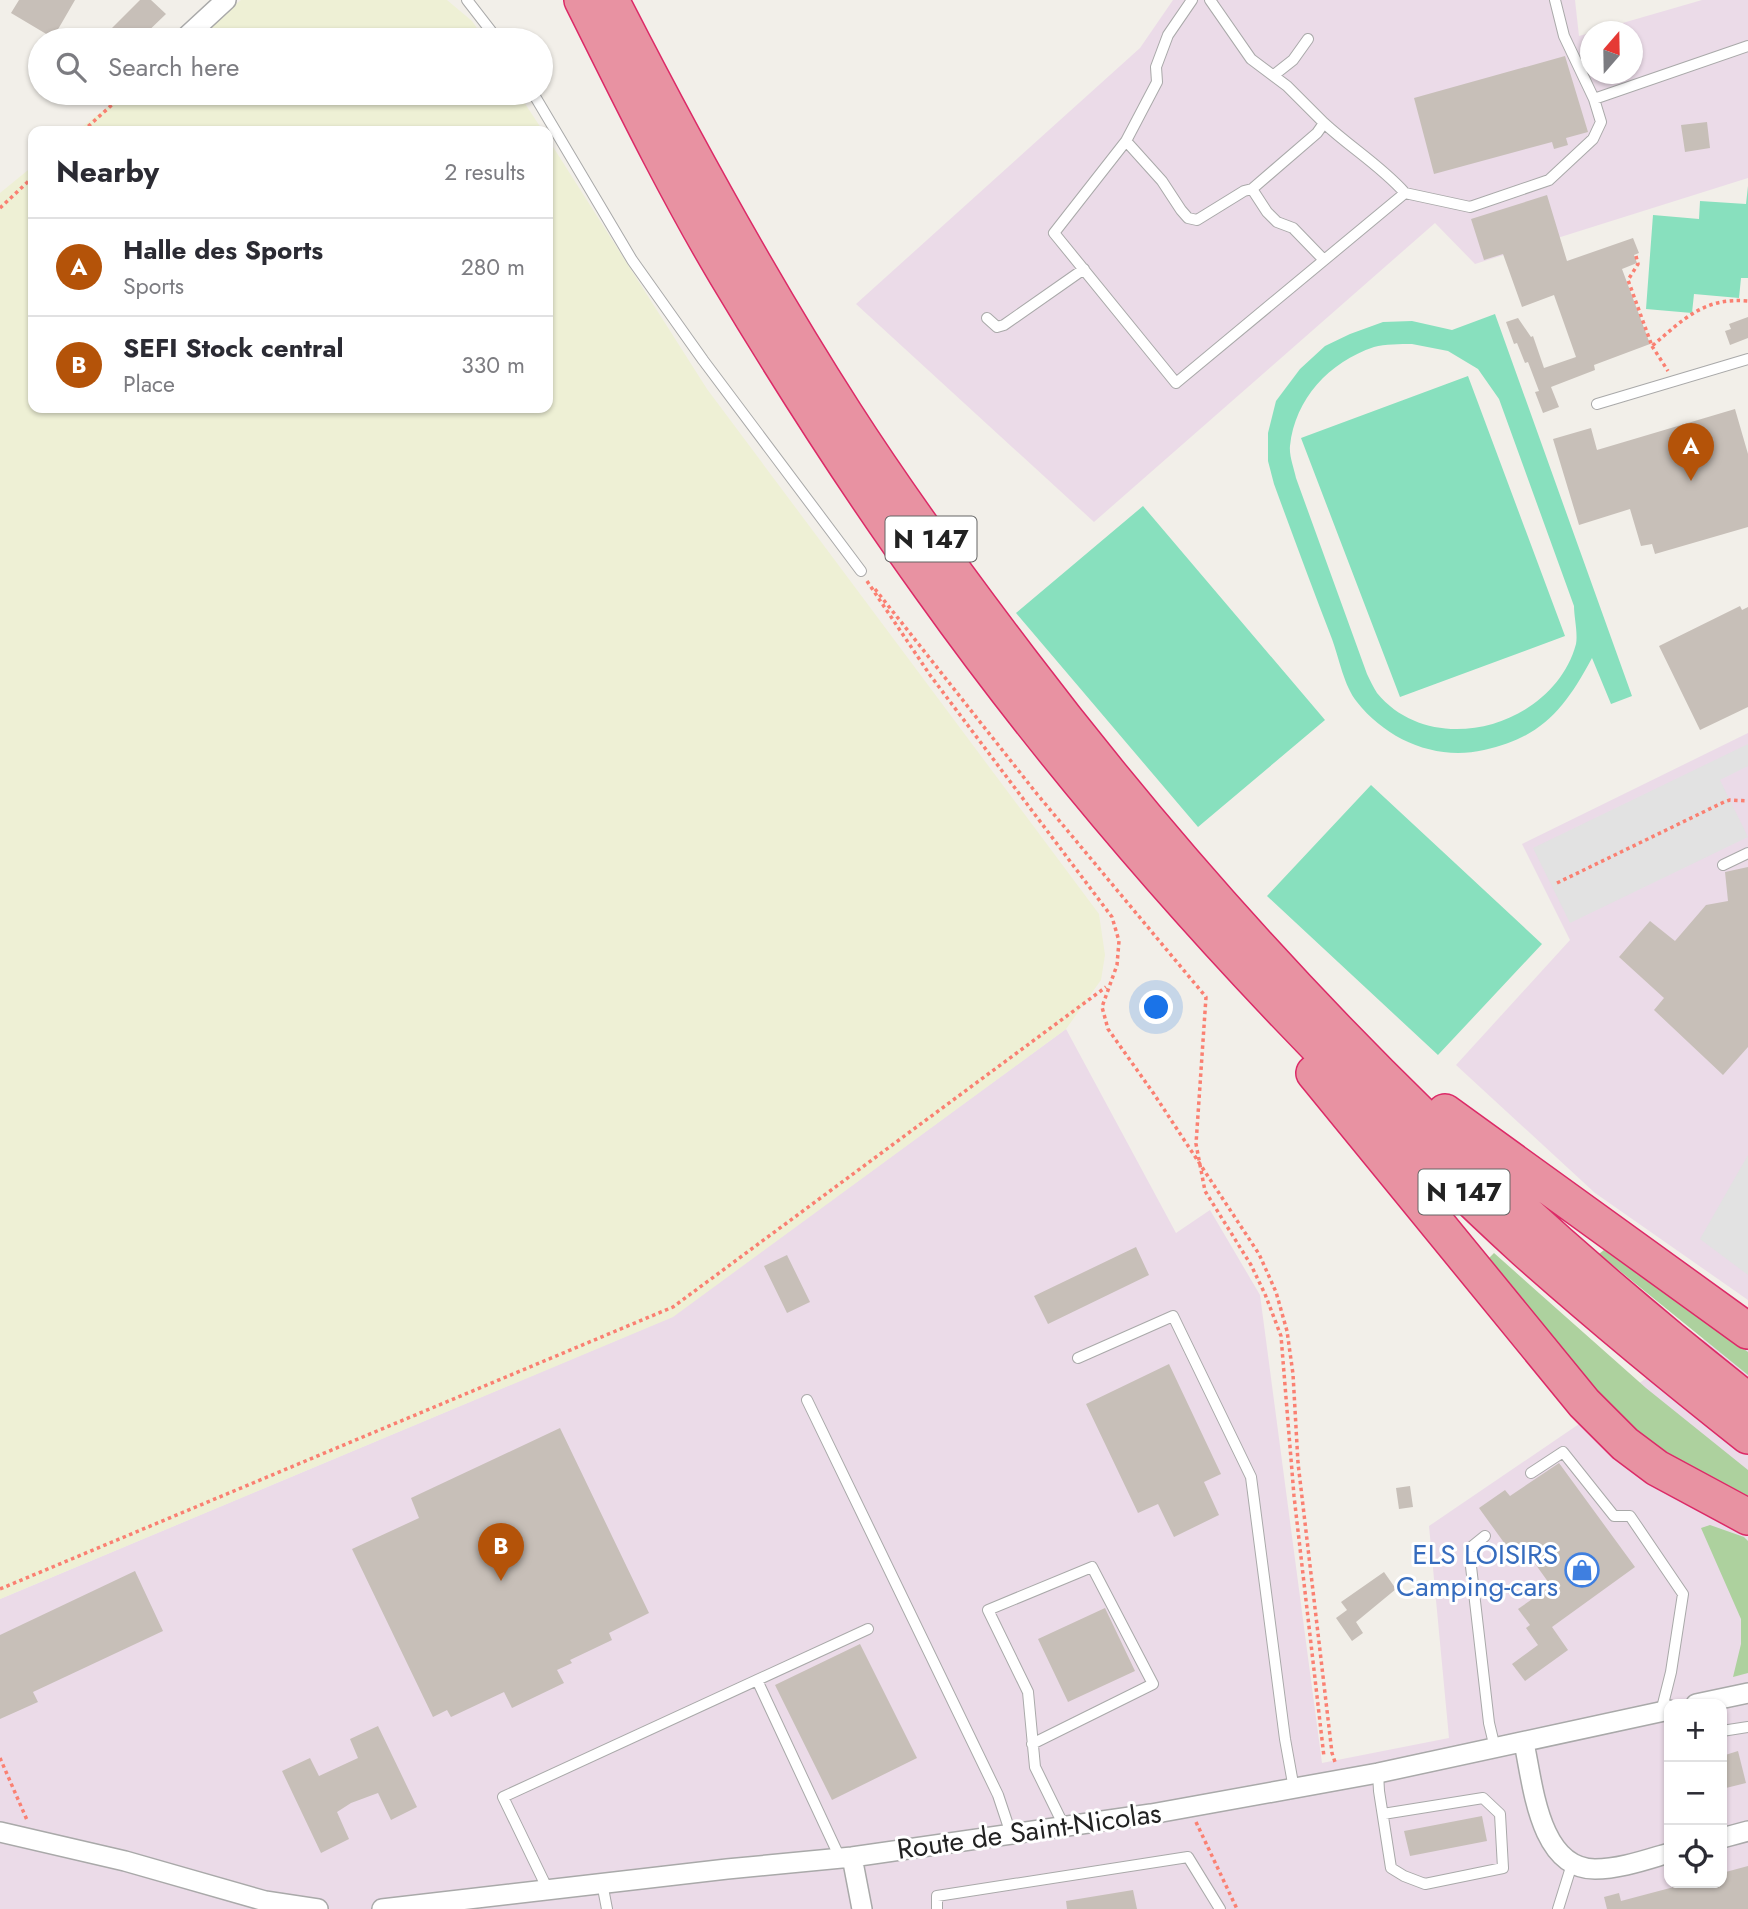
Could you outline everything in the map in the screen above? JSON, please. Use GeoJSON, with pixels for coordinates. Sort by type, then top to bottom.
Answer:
{"type":"FeatureCollection","features":[{"type":"Feature","properties":{"kind":"highway","name":"N 147"},"geometry":{"type":"LineString","coordinates":[[582,0],[661,158],[724,271],[813,415],[930,588],[1030,719],[1116,825],[1201,924],[1293,1023],[1414,1144],[1514,1239],[1656,1363],[1748,1436]]}},
{"type":"Feature","properties":{"kind":"highway","name":"N 147"},"geometry":{"type":"LineString","coordinates":[[611,0],[678,131],[749,259],[846,416],[956,575],[1062,716],[1161,838],[1329,1023],[1404,1099],[1540,1228],[1675,1344],[1748,1401]]}},
{"type":"Feature","properties":{"kind":"highway"},"geometry":{"type":"LineString","coordinates":[[1201,924],[1213,956],[1350,1116],[1584,1403],[1625,1444],[1657,1468],[1748,1517]]}},
{"type":"Feature","properties":{"kind":"highway"},"geometry":{"type":"LineString","coordinates":[[1329,1023],[1366,1043],[1448,1115],[1748,1331]]}},
{"type":"Feature","properties":{"kind":"street"},"geometry":{"type":"LineString","coordinates":[[196,28],[226,0]]}},
{"type":"Feature","properties":{"kind":"street"},"geometry":{"type":"LineString","coordinates":[[1721,1699],[1748,1693]]}},
{"type":"Feature","properties":{"kind":"street","name":"Route de Saint-Nicolas"},"geometry":{"type":"LineString","coordinates":[[382,1909],[846,1857],[1064,1826],[1378,1773],[1664,1711]]}},
{"type":"Feature","properties":{"kind":"street"},"geometry":{"type":"LineString","coordinates":[[1524,1743],[1545,1832],[1556,1851],[1572,1864],[1593,1870],[1621,1867],[1664,1854]]}},
{"type":"Feature","properties":{"kind":"street"},"geometry":{"type":"LineString","coordinates":[[1727,1837],[1748,1831]]}},
{"type":"Feature","properties":{"kind":"street"},"geometry":{"type":"LineString","coordinates":[[0,1832],[125,1860],[265,1901],[318,1909]]}},
{"type":"Feature","properties":{"kind":"street"},"geometry":{"type":"LineString","coordinates":[[846,1857],[862,1909]]}},
{"type":"Feature","properties":{"kind":"lane"},"geometry":{"type":"LineString","coordinates":[[467,0],[489,28]]}},
{"type":"Feature","properties":{"kind":"lane"},"geometry":{"type":"LineString","coordinates":[[1192,0],[1168,35],[1156,67],[1157,82],[1126,141],[1054,233],[1176,383],[1405,193]]}},
{"type":"Feature","properties":{"kind":"lane"},"geometry":{"type":"LineString","coordinates":[[1209,0],[1251,59],[1274,75],[1351,148],[1387,173],[1405,193],[1470,207],[1549,180],[1593,139],[1601,121],[1594,99],[1564,36],[1555,0]]}},
{"type":"Feature","properties":{"kind":"lane"},"geometry":{"type":"LineString","coordinates":[[1274,75],[1293,60],[1308,38]]}},
{"type":"Feature","properties":{"kind":"lane"},"geometry":{"type":"LineString","coordinates":[[1594,99],[1748,46]]}},
{"type":"Feature","properties":{"kind":"lane"},"geometry":{"type":"LineString","coordinates":[[540,105],[553,126]]}},
{"type":"Feature","properties":{"kind":"lane"},"geometry":{"type":"LineString","coordinates":[[1126,141],[1162,181],[1188,218],[1197,220],[1244,191],[1252,189],[1300,149],[1324,123]]}},
{"type":"Feature","properties":{"kind":"lane"},"geometry":{"type":"LineString","coordinates":[[553,127],[632,260],[703,360],[861,571]]}},
{"type":"Feature","properties":{"kind":"lane"},"geometry":{"type":"LineString","coordinates":[[1252,189],[1277,222],[1293,228],[1323,259]]}},
{"type":"Feature","properties":{"kind":"lane"},"geometry":{"type":"LineString","coordinates":[[987,318],[997,327],[1004,325],[1084,269]]}},
{"type":"Feature","properties":{"kind":"lane"},"geometry":{"type":"LineString","coordinates":[[1597,404],[1748,359]]}},
{"type":"Feature","properties":{"kind":"lane"},"geometry":{"type":"LineString","coordinates":[[1723,865],[1748,853]]}},
{"type":"Feature","properties":{"kind":"lane"},"geometry":{"type":"LineString","coordinates":[[1078,1358],[1172,1316],[1251,1477],[1294,1789]]}},
{"type":"Feature","properties":{"kind":"lane"},"geometry":{"type":"LineString","coordinates":[[807,1400],[998,1795],[1010,1834]]}},
{"type":"Feature","properties":{"kind":"lane"},"geometry":{"type":"LineString","coordinates":[[1531,1473],[1563,1452],[1614,1516],[1630,1516],[1683,1594],[1667,1699]]}},
{"type":"Feature","properties":{"kind":"lane"},"geometry":{"type":"LineString","coordinates":[[1485,1536],[1469,1549],[1489,1723],[1495,1749]]}},
{"type":"Feature","properties":{"kind":"lane"},"geometry":{"type":"LineString","coordinates":[[1032,1744],[1153,1684],[1092,1567],[988,1610],[1028,1692],[1032,1744],[1035,1767],[1064,1826]]}},
{"type":"Feature","properties":{"kind":"lane"},"geometry":{"type":"LineString","coordinates":[[548,1890],[503,1797],[868,1629]]}},
{"type":"Feature","properties":{"kind":"lane"},"geometry":{"type":"LineString","coordinates":[[757,1680],[846,1857]]}},
{"type":"Feature","properties":{"kind":"lane"},"geometry":{"type":"LineString","coordinates":[[1727,1730],[1748,1727]]}},
{"type":"Feature","properties":{"kind":"lane"},"geometry":{"type":"LineString","coordinates":[[1378,1773],[1382,1814],[1391,1868],[1425,1884],[1503,1868],[1500,1814],[1483,1798],[1382,1814]]}},
{"type":"Feature","properties":{"kind":"lane"},"geometry":{"type":"LineString","coordinates":[[937,1909],[937,1896],[1188,1857],[1220,1909]]}},
{"type":"Feature","properties":{"kind":"lane"},"geometry":{"type":"LineString","coordinates":[[1558,1909],[1572,1864]]}},
{"type":"Feature","properties":{"kind":"lane"},"geometry":{"type":"LineString","coordinates":[[602,1883],[607,1909]]}},
{"type":"Feature","properties":{"kind":"path"},"geometry":{"type":"LineString","coordinates":[[89,126],[112,105]]}},
{"type":"Feature","properties":{"kind":"path"},"geometry":{"type":"LineString","coordinates":[[0,208],[28,182]]}},
{"type":"Feature","properties":{"kind":"path"},"geometry":{"type":"LineString","coordinates":[[1636,256],[1638,264],[1628,280],[1652,346],[1674,381]]}},
{"type":"Feature","properties":{"kind":"path"},"geometry":{"type":"LineString","coordinates":[[1652,346],[1706,306],[1729,299],[1748,302]]}},
{"type":"Feature","properties":{"kind":"path"},"geometry":{"type":"LineString","coordinates":[[861,571],[930,674],[1112,917],[1119,942],[1117,965],[1102,1007],[1108,1029],[1259,1254],[1276,1292],[1287,1331],[1293,1374],[1298,1463],[1332,1754],[1340,1780]]}},
{"type":"Feature","properties":{"kind":"path"},"geometry":{"type":"LineString","coordinates":[[861,571],[1037,793],[1206,997],[1196,1144],[1205,1191],[1251,1265],[1281,1336],[1294,1496],[1324,1757]]}},
{"type":"Feature","properties":{"kind":"path"},"geometry":{"type":"LineString","coordinates":[[1557,883],[1724,802],[1748,802]]}},
{"type":"Feature","properties":{"kind":"path"},"geometry":{"type":"LineString","coordinates":[[0,1589],[673,1307],[1108,986]]}},
{"type":"Feature","properties":{"kind":"path"},"geometry":{"type":"LineString","coordinates":[[0,1758],[34,1840]]}},
{"type":"Feature","properties":{"kind":"path"},"geometry":{"type":"LineString","coordinates":[[1195,1817],[1237,1909]]}},
{"type":"Feature","properties":{"kind":"shaded area"},"geometry":{"type":"Polygon","coordinates":[[[1173,0],[1575,0],[1580,36],[1580,84],[1643,84],[1643,21],[1630,21],[1702,0],[1748,0],[1748,178],[1475,264],[1435,223],[1094,522],[856,304],[1140,48],[1173,0]]]}},
{"type":"Feature","properties":{"kind":"shaded area"},"geometry":{"type":"Polygon","coordinates":[[[1748,733],[1748,1300],[1595,1193],[1456,1065],[1570,940],[1522,844],[1748,733]]]}},
{"type":"Feature","properties":{"kind":"shaded area"},"geometry":{"type":"Polygon","coordinates":[[[1748,744],[1748,766],[1720,780],[1748,837],[1570,923],[1533,848],[1748,744]]]}},
{"type":"Feature","properties":{"kind":"shaded area"},"geometry":{"type":"Polygon","coordinates":[[[1066,1029],[1176,1233],[1210,1210],[1260,1295],[1322,1763],[1449,1738],[1429,1526],[1748,1309],[1748,1909],[0,1909],[0,1599],[672,1317],[1066,1029]]]}},
{"type":"Feature","properties":{"kind":"shaded area"},"geometry":{"type":"Polygon","coordinates":[[[1748,1155],[1748,1275],[1700,1239],[1748,1155]]]}},
{"type":"Feature","properties":{"kind":"green space"},"geometry":{"type":"Polygon","coordinates":[[[241,0],[447,0],[477,28],[205,28],[241,0]]]}},
{"type":"Feature","properties":{"kind":"green space"},"geometry":{"type":"Polygon","coordinates":[[[110,105],[526,105],[540,126],[83,126],[110,105]]]}},
{"type":"Feature","properties":{"kind":"green space"},"geometry":{"type":"Polygon","coordinates":[[[553,147],[707,389],[1099,914],[1105,955],[1101,980],[1066,1029],[673,1317],[0,1599],[0,193],[28,170],[28,413],[553,413],[553,147]]]}},
{"type":"Feature","properties":{"kind":"green space"},"geometry":{"type":"Polygon","coordinates":[[[1748,186],[1748,278],[1741,278],[1739,298],[1694,294],[1692,313],[1646,309],[1653,215],[1699,219],[1700,201],[1746,204],[1748,186]]]}},
{"type":"Feature","properties":{"kind":"green space"},"geometry":{"type":"Polygon","coordinates":[[[1495,314],[1632,696],[1611,704],[1592,658],[1562,706],[1537,728],[1504,744],[1466,753],[1431,750],[1398,737],[1369,715],[1352,695],[1274,484],[1268,461],[1268,433],[1276,401],[1300,369],[1325,346],[1383,322],[1412,321],[1452,330],[1495,314]],[[1412,344],[1388,345],[1374,347],[1343,362],[1317,384],[1307,398],[1293,429],[1290,450],[1296,478],[1367,674],[1377,693],[1401,714],[1429,726],[1459,729],[1489,725],[1518,713],[1544,696],[1563,672],[1576,644],[1577,635],[1574,606],[1499,399],[1478,369],[1448,351],[1412,344]]]}},
{"type":"Feature","properties":{"kind":"green space"},"geometry":{"type":"Polygon","coordinates":[[[1468,376],[1565,636],[1400,697],[1301,438],[1468,376]]]}},
{"type":"Feature","properties":{"kind":"green space"},"geometry":{"type":"Polygon","coordinates":[[[1143,506],[1325,720],[1198,827],[1016,613],[1143,506]]]}},
{"type":"Feature","properties":{"kind":"green space"},"geometry":{"type":"Polygon","coordinates":[[[1371,785],[1542,944],[1438,1055],[1267,896],[1371,785]]]}},
{"type":"Feature","properties":{"kind":"green space"},"geometry":{"type":"Polygon","coordinates":[[[1604,1250],[1748,1352],[1748,1375],[1599,1254],[1604,1250]]]}},
{"type":"Feature","properties":{"kind":"green space"},"geometry":{"type":"Polygon","coordinates":[[[1494,1253],[1646,1388],[1748,1470],[1748,1496],[1676,1458],[1627,1426],[1574,1370],[1525,1308],[1525,1301],[1489,1258],[1494,1253]]]}},
{"type":"Feature","properties":{"kind":"green space"},"geometry":{"type":"Polygon","coordinates":[[[1710,1525],[1744,1537],[1748,1541],[1748,1673],[1733,1677],[1741,1644],[1741,1619],[1701,1528],[1710,1525]]]}},
{"type":"Feature","properties":{"kind":"building"},"geometry":{"type":"Polygon","coordinates":[[[19,0],[75,0],[59,28],[36,28],[11,13],[19,0]]]}},
{"type":"Feature","properties":{"kind":"building"},"geometry":{"type":"Polygon","coordinates":[[[140,0],[151,0],[166,14],[151,28],[112,28],[140,0]]]}},
{"type":"Feature","properties":{"kind":"building"},"geometry":{"type":"Polygon","coordinates":[[[1565,56],[1588,132],[1566,138],[1568,145],[1554,149],[1552,142],[1434,174],[1414,98],[1565,56]]]}},
{"type":"Feature","properties":{"kind":"building"},"geometry":{"type":"Polygon","coordinates":[[[1707,122],[1710,148],[1685,152],[1681,125],[1707,122]]]}},
{"type":"Feature","properties":{"kind":"building"},"geometry":{"type":"Polygon","coordinates":[[[1547,195],[1567,261],[1633,238],[1639,253],[1634,255],[1637,263],[1622,269],[1650,344],[1594,365],[1595,370],[1551,387],[1559,407],[1543,413],[1535,392],[1539,391],[1528,362],[1525,363],[1517,343],[1514,344],[1506,322],[1518,318],[1531,337],[1533,336],[1544,368],[1576,357],[1554,295],[1522,307],[1503,254],[1484,260],[1471,219],[1547,195]]]}},
{"type":"Feature","properties":{"kind":"building"},"geometry":{"type":"Polygon","coordinates":[[[1748,317],[1748,338],[1730,345],[1725,331],[1731,329],[1729,324],[1748,317]]]}},
{"type":"Feature","properties":{"kind":"building"},"geometry":{"type":"Polygon","coordinates":[[[1735,409],[1748,454],[1748,527],[1655,554],[1652,544],[1641,546],[1630,509],[1579,525],[1553,439],[1591,428],[1597,450],[1735,409]]]}},
{"type":"Feature","properties":{"kind":"building"},"geometry":{"type":"Polygon","coordinates":[[[1740,606],[1742,610],[1748,607],[1748,707],[1700,730],[1659,646],[1740,606]]]}},
{"type":"Feature","properties":{"kind":"building"},"geometry":{"type":"Polygon","coordinates":[[[1748,867],[1748,1047],[1723,1075],[1654,1010],[1664,998],[1619,957],[1650,921],[1675,941],[1706,905],[1728,901],[1725,872],[1748,867]]]}},
{"type":"Feature","properties":{"kind":"building"},"geometry":{"type":"Polygon","coordinates":[[[1136,1247],[1149,1275],[1048,1324],[1034,1296],[1136,1247]]]}},
{"type":"Feature","properties":{"kind":"building"},"geometry":{"type":"Polygon","coordinates":[[[787,1255],[810,1302],[787,1313],[764,1266],[787,1255]]]}},
{"type":"Feature","properties":{"kind":"building"},"geometry":{"type":"Polygon","coordinates":[[[1169,1364],[1221,1474],[1204,1482],[1219,1515],[1174,1537],[1158,1504],[1138,1513],[1086,1404],[1169,1364]]]}},
{"type":"Feature","properties":{"kind":"building"},"geometry":{"type":"Polygon","coordinates":[[[560,1428],[649,1613],[609,1633],[612,1640],[570,1660],[572,1663],[557,1670],[564,1683],[512,1708],[504,1692],[451,1717],[447,1710],[433,1717],[352,1549],[419,1518],[411,1498],[560,1428]]]}},
{"type":"Feature","properties":{"kind":"building"},"geometry":{"type":"Polygon","coordinates":[[[1559,1463],[1635,1567],[1552,1627],[1568,1650],[1525,1681],[1512,1664],[1538,1645],[1526,1628],[1530,1625],[1518,1609],[1551,1586],[1521,1544],[1510,1551],[1479,1508],[1505,1490],[1510,1496],[1559,1463]]]}},
{"type":"Feature","properties":{"kind":"building"},"geometry":{"type":"Polygon","coordinates":[[[1410,1486],[1413,1507],[1399,1509],[1396,1488],[1410,1486]]]}},
{"type":"Feature","properties":{"kind":"building"},"geometry":{"type":"Polygon","coordinates":[[[135,1571],[163,1631],[33,1692],[38,1702],[0,1719],[0,1635],[135,1571]]]}},
{"type":"Feature","properties":{"kind":"building"},"geometry":{"type":"Polygon","coordinates":[[[1384,1572],[1396,1589],[1356,1622],[1363,1633],[1352,1641],[1336,1618],[1347,1610],[1341,1602],[1384,1572]]]}},
{"type":"Feature","properties":{"kind":"building"},"geometry":{"type":"Polygon","coordinates":[[[1105,1608],[1135,1671],[1068,1702],[1038,1639],[1105,1608]]]}},
{"type":"Feature","properties":{"kind":"building"},"geometry":{"type":"Polygon","coordinates":[[[860,1644],[917,1758],[832,1800],[775,1685],[860,1644]]]}},
{"type":"Feature","properties":{"kind":"building"},"geometry":{"type":"Polygon","coordinates":[[[378,1726],[417,1807],[391,1820],[378,1793],[351,1803],[337,1812],[349,1839],[321,1853],[282,1771],[310,1758],[319,1776],[358,1758],[350,1739],[378,1726]]]}},
{"type":"Feature","properties":{"kind":"building"},"geometry":{"type":"Polygon","coordinates":[[[1738,1751],[1746,1783],[1727,1788],[1727,1754],[1738,1751]]]}},
{"type":"Feature","properties":{"kind":"building"},"geometry":{"type":"Polygon","coordinates":[[[1482,1816],[1487,1841],[1410,1856],[1404,1831],[1482,1816]]]}},
{"type":"Feature","properties":{"kind":"building"},"geometry":{"type":"Polygon","coordinates":[[[1748,1866],[1748,1909],[1607,1909],[1604,1897],[1619,1893],[1621,1901],[1670,1888],[1727,1888],[1727,1872],[1748,1866]]]}},
{"type":"Feature","properties":{"kind":"building"},"geometry":{"type":"Polygon","coordinates":[[[1133,1890],[1137,1909],[1067,1909],[1066,1901],[1133,1890]]]}},
{"type":"Feature","properties":{"kind":"place","name":"Halle des Sports"},"geometry":{"type":"Point","coordinates":[1691,481]}},
{"type":"Feature","properties":{"kind":"place","name":"ELS LOISIRS Camping-cars"},"geometry":{"type":"Point","coordinates":[1582,1570]}},
{"type":"Feature","properties":{"kind":"place","name":"SEFI Stock central"},"geometry":{"type":"Point","coordinates":[501,1581]}}]}
